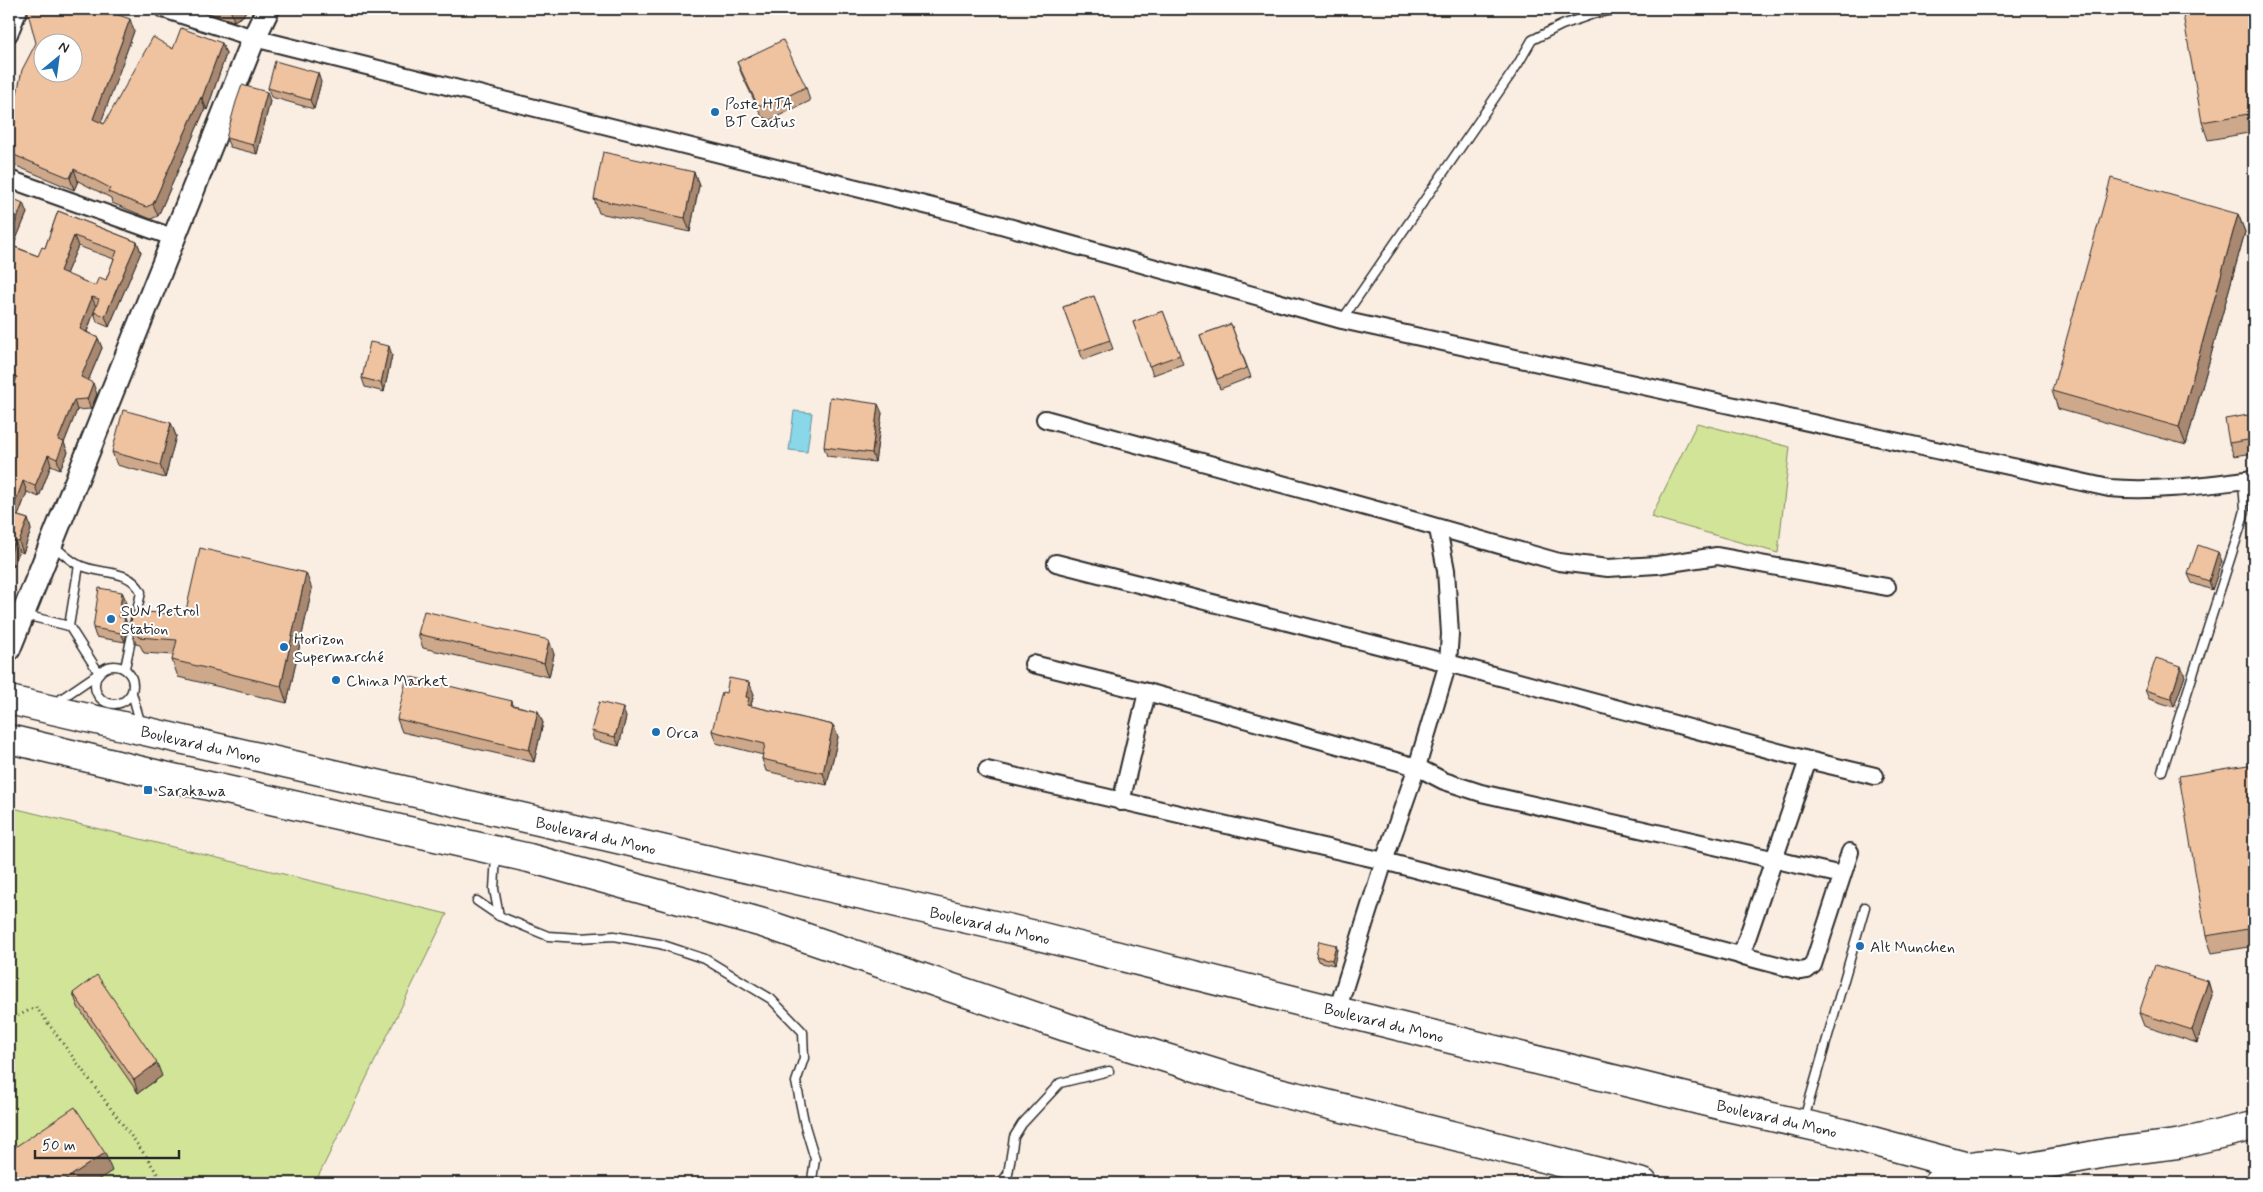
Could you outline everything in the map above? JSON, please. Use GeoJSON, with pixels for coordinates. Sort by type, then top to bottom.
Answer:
{"type":"FeatureCollection","features":[{"type":"Feature","properties":{"kind":"highway","name":"Boulevard du Mono"},"geometry":{"type":"LineString","coordinates":[[9,700],[1007,928],[1337,1011],[1803,1124],[1968,1168]]}},
{"type":"Feature","properties":{"kind":"highway"},"geometry":{"type":"LineString","coordinates":[[9,738],[151,773],[529,858],[763,922],[1066,1027],[1263,1088],[1643,1183]]}},
{"type":"Feature","properties":{"kind":"highway"},"geometry":{"type":"LineString","coordinates":[[2020,1169],[2106,1153],[2177,1144],[2254,1126]]}},
{"type":"Feature","properties":{"kind":"highway"},"geometry":{"type":"LineString","coordinates":[[1938,1183],[1954,1173],[1968,1168],[1993,1164],[2020,1169],[2044,1183]]}},
{"type":"Feature","properties":{"kind":"street"},"geometry":{"type":"LineString","coordinates":[[9,34],[19,9]]}},
{"type":"Feature","properties":{"kind":"street"},"geometry":{"type":"LineString","coordinates":[[163,9],[254,38],[969,216],[1342,320],[1762,414],[2109,488],[2144,490],[2180,488],[2249,480]]}},
{"type":"Feature","properties":{"kind":"street"},"geometry":{"type":"LineString","coordinates":[[9,649],[172,237],[254,38],[268,9]]}},
{"type":"Feature","properties":{"kind":"street"},"geometry":{"type":"LineString","coordinates":[[9,179],[172,237]]}},
{"type":"Feature","properties":{"kind":"street"},"geometry":{"type":"LineString","coordinates":[[1045,420],[1384,512],[1558,562],[1608,568],[1657,565],[1717,556],[1887,587]]}},
{"type":"Feature","properties":{"kind":"street"},"geometry":{"type":"LineString","coordinates":[[1337,1011],[1384,861],[1417,767],[1448,663],[1450,634],[1446,570],[1438,529]]}},
{"type":"Feature","properties":{"kind":"street"},"geometry":{"type":"LineString","coordinates":[[1056,563],[1448,663],[1808,760],[1875,776]]}},
{"type":"Feature","properties":{"kind":"street"},"geometry":{"type":"LineString","coordinates":[[1033,664],[1147,692],[1417,767],[1444,780],[1481,793],[1773,861],[1842,875]]}},
{"type":"Feature","properties":{"kind":"street"},"geometry":{"type":"LineString","coordinates":[[1121,802],[1147,692]]}},
{"type":"Feature","properties":{"kind":"street"},"geometry":{"type":"LineString","coordinates":[[1741,956],[1808,760]]}},
{"type":"Feature","properties":{"kind":"street"},"geometry":{"type":"LineString","coordinates":[[987,770],[1384,861],[1800,971],[1807,970],[1812,965],[1850,852]]}},
{"type":"Feature","properties":{"kind":"lane"},"geometry":{"type":"LineString","coordinates":[[1342,320],[1518,64],[1532,40],[1562,25],[1596,13],[1621,9]]}},
{"type":"Feature","properties":{"kind":"lane"},"geometry":{"type":"LineString","coordinates":[[2162,772],[2242,525],[2249,480]]}},
{"type":"Feature","properties":{"kind":"lane"},"geometry":{"type":"LineString","coordinates":[[50,544],[79,565],[130,578],[137,583],[141,592],[125,668],[133,680],[132,694],[143,731]]}},
{"type":"Feature","properties":{"kind":"lane"},"geometry":{"type":"LineString","coordinates":[[69,626],[78,582],[79,565]]}},
{"type":"Feature","properties":{"kind":"lane"},"geometry":{"type":"LineString","coordinates":[[23,614],[69,626],[99,673],[95,686],[96,692],[104,701],[117,704],[123,702],[132,694]]}},
{"type":"Feature","properties":{"kind":"lane"},"geometry":{"type":"LineString","coordinates":[[47,708],[111,666],[125,668]]}},
{"type":"Feature","properties":{"kind":"lane"},"geometry":{"type":"LineString","coordinates":[[496,850],[494,889],[500,916]]}},
{"type":"Feature","properties":{"kind":"lane"},"geometry":{"type":"LineString","coordinates":[[477,901],[500,916],[548,936],[579,938],[614,936],[660,944],[705,959],[771,999],[803,1032],[804,1058],[796,1082],[805,1126],[815,1159],[812,1180],[809,1183]]}},
{"type":"Feature","properties":{"kind":"lane"},"geometry":{"type":"LineString","coordinates":[[1803,1124],[1865,907]]}},
{"type":"Feature","properties":{"kind":"lane"},"geometry":{"type":"LineString","coordinates":[[1001,1183],[1008,1174],[1014,1137],[1022,1124],[1060,1083],[1109,1071]]}},
{"type":"Feature","properties":{"kind":"path"},"geometry":{"type":"LineString","coordinates":[[9,1020],[36,1007],[148,1159],[162,1183]]}},
{"type":"Feature","properties":{"kind":"green space"},"geometry":{"type":"Polygon","coordinates":[[[1697,423],[1790,447],[1778,553],[1651,517],[1697,423]]]}},
{"type":"Feature","properties":{"kind":"green space"},"geometry":{"type":"Polygon","coordinates":[[[9,807],[447,914],[315,1183],[93,1183],[112,1171],[9,1173],[9,807]]]}},
{"type":"Feature","properties":{"kind":"water"},"geometry":{"type":"Polygon","coordinates":[[[794,411],[812,413],[807,452],[789,450],[794,411]]]}},
{"type":"Feature","properties":{"kind":"building"},"geometry":{"type":"Polygon","coordinates":[[[27,9],[102,9],[130,19],[93,119],[104,124],[153,37],[173,49],[181,28],[222,43],[202,98],[153,204],[146,207],[108,192],[110,188],[74,169],[70,178],[9,153],[9,91],[17,94],[22,70],[32,51],[32,82],[82,82],[82,32],[33,32],[27,9]]]}},
{"type":"Feature","properties":{"kind":"building"},"geometry":{"type":"Polygon","coordinates":[[[2182,9],[2254,9],[2254,113],[2202,122],[2182,9]]]}},
{"type":"Feature","properties":{"kind":"building"},"geometry":{"type":"Polygon","coordinates":[[[783,40],[806,87],[765,107],[757,104],[737,62],[783,40]]]}},
{"type":"Feature","properties":{"kind":"building"},"geometry":{"type":"Polygon","coordinates":[[[275,61],[318,73],[310,100],[268,88],[275,61]]]}},
{"type":"Feature","properties":{"kind":"building"},"geometry":{"type":"Polygon","coordinates":[[[242,85],[267,92],[253,145],[226,138],[242,85]]]}},
{"type":"Feature","properties":{"kind":"building"},"geometry":{"type":"Polygon","coordinates":[[[603,152],[694,172],[685,218],[594,199],[603,152]]]}},
{"type":"Feature","properties":{"kind":"building"},"geometry":{"type":"Polygon","coordinates":[[[2111,178],[2238,214],[2179,427],[2052,391],[2111,178]]]}},
{"type":"Feature","properties":{"kind":"building"},"geometry":{"type":"Polygon","coordinates":[[[9,197],[23,203],[9,239],[9,197]]]}},
{"type":"Feature","properties":{"kind":"building"},"geometry":{"type":"Polygon","coordinates":[[[58,211],[137,242],[105,316],[94,312],[99,299],[92,297],[80,329],[98,338],[81,377],[93,383],[87,399],[74,400],[58,440],[64,442],[57,459],[48,455],[35,486],[23,481],[11,514],[28,519],[19,542],[15,541],[9,557],[9,400],[17,377],[9,374],[9,245],[38,256],[42,247],[45,248],[58,211]],[[74,236],[60,271],[95,286],[99,277],[106,280],[117,251],[74,236]]]}},
{"type":"Feature","properties":{"kind":"building"},"geometry":{"type":"Polygon","coordinates":[[[1094,296],[1110,340],[1079,351],[1063,307],[1094,296]]]}},
{"type":"Feature","properties":{"kind":"building"},"geometry":{"type":"Polygon","coordinates":[[[1163,311],[1180,355],[1149,366],[1133,322],[1163,311]]]}},
{"type":"Feature","properties":{"kind":"building"},"geometry":{"type":"Polygon","coordinates":[[[1231,324],[1247,368],[1217,379],[1200,335],[1231,324]]]}},
{"type":"Feature","properties":{"kind":"building"},"geometry":{"type":"Polygon","coordinates":[[[370,342],[389,346],[381,383],[362,378],[370,342]]]}},
{"type":"Feature","properties":{"kind":"building"},"geometry":{"type":"Polygon","coordinates":[[[830,397],[878,404],[872,453],[824,447],[830,397]]]}},
{"type":"Feature","properties":{"kind":"building"},"geometry":{"type":"Polygon","coordinates":[[[123,410],[171,423],[160,465],[112,452],[123,410]]]}},
{"type":"Feature","properties":{"kind":"building"},"geometry":{"type":"Polygon","coordinates":[[[2254,414],[2254,439],[2229,443],[2225,419],[2254,414]]]}},
{"type":"Feature","properties":{"kind":"building"},"geometry":{"type":"Polygon","coordinates":[[[2198,545],[2218,552],[2209,581],[2188,574],[2198,545]]]}},
{"type":"Feature","properties":{"kind":"building"},"geometry":{"type":"Polygon","coordinates":[[[200,548],[306,573],[281,686],[172,660],[177,640],[138,637],[138,629],[130,628],[133,611],[185,615],[200,548]]]}},
{"type":"Feature","properties":{"kind":"building","name":"SUN Petrol Station"},"geometry":{"type":"Polygon","coordinates":[[[99,588],[122,592],[119,617],[125,618],[121,633],[93,628],[99,588]]]}},
{"type":"Feature","properties":{"kind":"building"},"geometry":{"type":"Polygon","coordinates":[[[424,611],[549,640],[544,663],[418,634],[424,611]]]}},
{"type":"Feature","properties":{"kind":"building"},"geometry":{"type":"Polygon","coordinates":[[[2156,658],[2181,666],[2171,698],[2145,690],[2156,658]]]}},
{"type":"Feature","properties":{"kind":"building"},"geometry":{"type":"Polygon","coordinates":[[[407,676],[512,701],[511,705],[538,711],[529,750],[397,719],[407,676]]]}},
{"type":"Feature","properties":{"kind":"building"},"geometry":{"type":"Polygon","coordinates":[[[729,678],[749,682],[746,697],[749,698],[747,705],[833,725],[823,773],[762,759],[765,744],[712,731],[722,692],[726,693],[729,678]]]}},
{"type":"Feature","properties":{"kind":"building"},"geometry":{"type":"Polygon","coordinates":[[[599,702],[623,708],[615,737],[591,731],[599,702]]]}},
{"type":"Feature","properties":{"kind":"building"},"geometry":{"type":"Polygon","coordinates":[[[2254,764],[2254,928],[2206,936],[2179,776],[2254,764]]]}},
{"type":"Feature","properties":{"kind":"building"},"geometry":{"type":"Polygon","coordinates":[[[1319,941],[1336,945],[1332,960],[1316,956],[1319,941]]]}},
{"type":"Feature","properties":{"kind":"building"},"geometry":{"type":"Polygon","coordinates":[[[2155,965],[2208,981],[2192,1030],[2139,1013],[2155,965]]]}},
{"type":"Feature","properties":{"kind":"building"},"geometry":{"type":"Polygon","coordinates":[[[97,975],[157,1063],[134,1080],[73,993],[97,975]]]}},
{"type":"Feature","properties":{"kind":"building"},"geometry":{"type":"Polygon","coordinates":[[[75,1107],[105,1153],[60,1183],[9,1183],[9,1151],[75,1107]]]}},
{"type":"Feature","properties":{"kind":"place","name":"Poste HTA BT Cactus"},"geometry":{"type":"Point","coordinates":[715,112]}},
{"type":"Feature","properties":{"kind":"place","name":"SUN Petrol Station"},"geometry":{"type":"Point","coordinates":[111,619]}},
{"type":"Feature","properties":{"kind":"place","name":"Horizon Supermarché"},"geometry":{"type":"Point","coordinates":[284,647]}},
{"type":"Feature","properties":{"kind":"place","name":"China Market"},"geometry":{"type":"Point","coordinates":[336,680]}},
{"type":"Feature","properties":{"kind":"place","name":"Orca"},"geometry":{"type":"Point","coordinates":[656,732]}},
{"type":"Feature","properties":{"kind":"place","name":"Sarakawa"},"geometry":{"type":"Point","coordinates":[148,790]}},
{"type":"Feature","properties":{"kind":"place","name":"Alt Munchen"},"geometry":{"type":"Point","coordinates":[1860,946]}}]}
